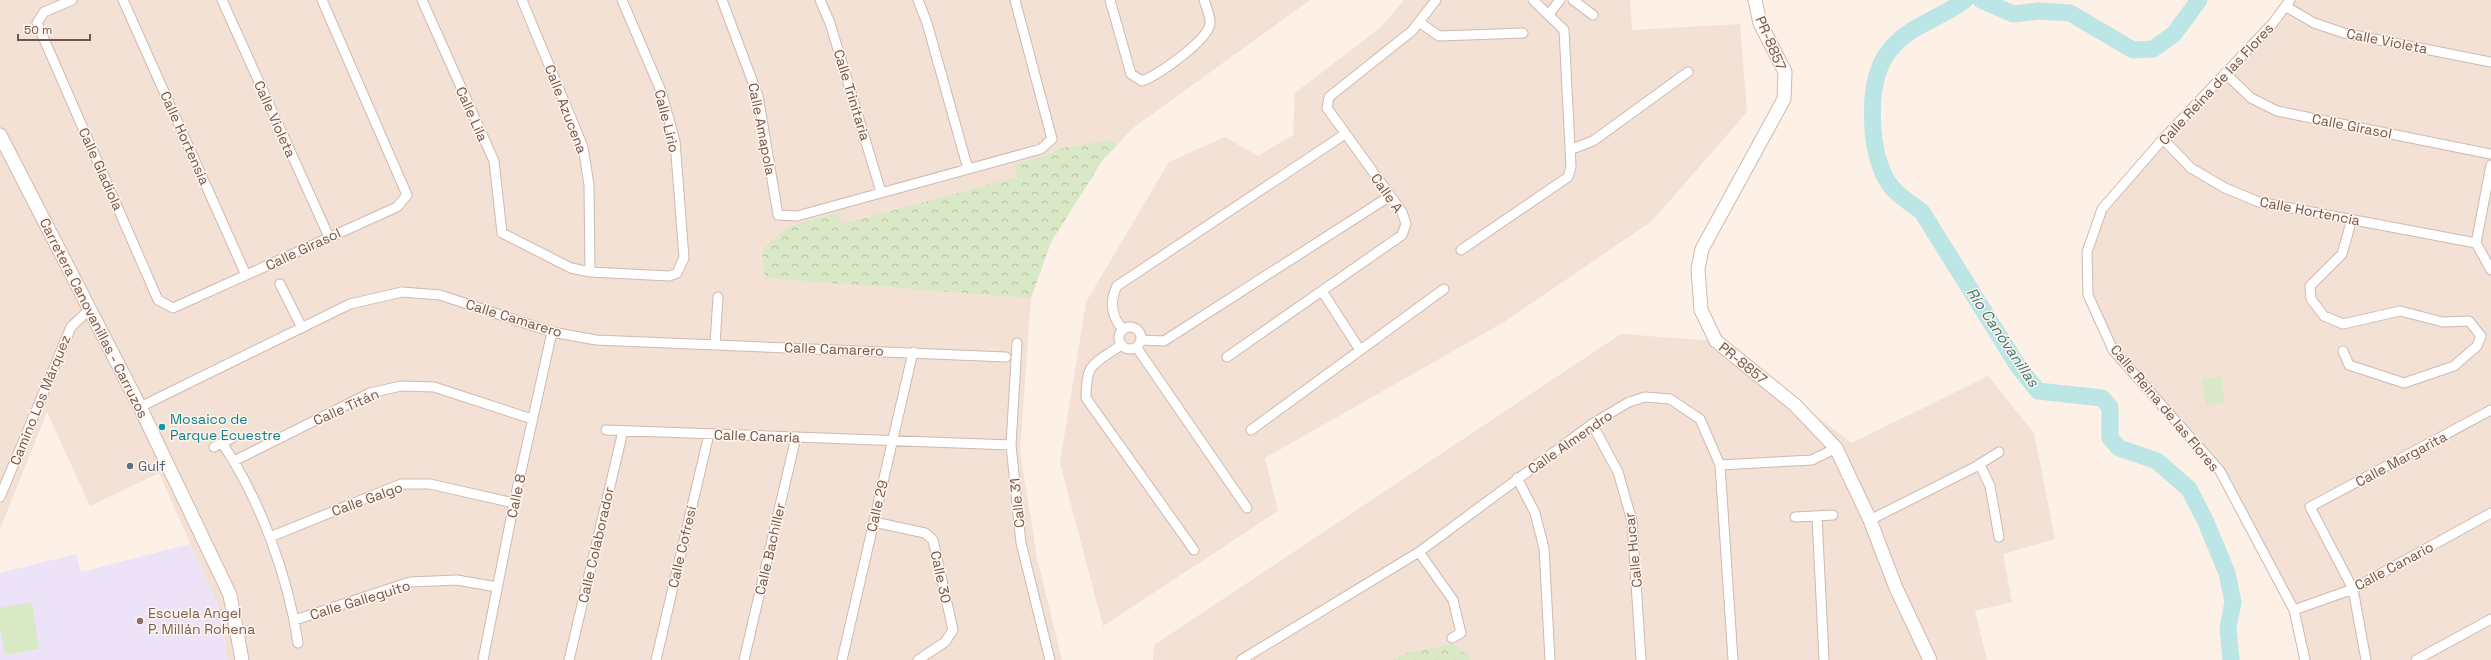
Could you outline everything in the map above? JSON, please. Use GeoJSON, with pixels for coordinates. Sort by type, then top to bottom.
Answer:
{"type":"FeatureCollection","features":[{"type":"Feature","properties":{"kind":"street","name":"Calle Gladiola"},"geometry":{"type":"LineString","coordinates":[[72,0],[44,12],[37,23],[158,300],[173,308]]}},
{"type":"Feature","properties":{"kind":"street","name":"Calle Hortensia"},"geometry":{"type":"LineString","coordinates":[[123,0],[246,275]]}},
{"type":"Feature","properties":{"kind":"street","name":"Calle Violeta"},"geometry":{"type":"LineString","coordinates":[[222,0],[329,237]]}},
{"type":"Feature","properties":{"kind":"street","name":"Calle Girasol"},"geometry":{"type":"LineString","coordinates":[[173,308],[397,207],[407,195],[322,0]]}},
{"type":"Feature","properties":{"kind":"street","name":"Calle Lila"},"geometry":{"type":"LineString","coordinates":[[422,0],[494,162],[502,233],[570,268],[590,272]]}},
{"type":"Feature","properties":{"kind":"street","name":"Calle Azucena"},"geometry":{"type":"LineString","coordinates":[[522,0],[583,147],[590,184],[590,272]]}},
{"type":"Feature","properties":{"kind":"street","name":"Calle Lirio"},"geometry":{"type":"LineString","coordinates":[[590,272],[669,276],[677,273],[684,258],[675,141],[661,91],[622,0]]}},
{"type":"Feature","properties":{"kind":"street","name":"Calle Amapola"},"geometry":{"type":"LineString","coordinates":[[722,0],[758,96],[778,215],[797,216],[881,192]]}},
{"type":"Feature","properties":{"kind":"street","name":"Calle Trinitaria"},"geometry":{"type":"LineString","coordinates":[[820,0],[830,23],[881,192]]}},
{"type":"Feature","properties":{"kind":"street"},"geometry":{"type":"LineString","coordinates":[[918,0],[927,23],[968,170]]}},
{"type":"Feature","properties":{"kind":"street"},"geometry":{"type":"LineString","coordinates":[[881,192],[1041,150],[1052,139],[1015,0]]}},
{"type":"Feature","properties":{"kind":"street"},"geometry":{"type":"LineString","coordinates":[[1110,0],[1131,74],[1142,81],[1154,77],[1206,35],[1210,23],[1204,0]]}},
{"type":"Feature","properties":{"kind":"street","name":"Calle A"},"geometry":{"type":"LineString","coordinates":[[1227,357],[1402,235],[1406,224],[1402,212],[1327,108],[1329,97],[1412,31],[1436,0]]}},
{"type":"Feature","properties":{"kind":"street"},"geometry":{"type":"LineString","coordinates":[[1461,250],[1568,176],[1571,167],[1572,148],[1564,30],[1533,0]]}},
{"type":"Feature","properties":{"kind":"street"},"geometry":{"type":"LineString","coordinates":[[1549,14],[1560,0]]}},
{"type":"Feature","properties":{"kind":"street"},"geometry":{"type":"LineString","coordinates":[[1573,0],[1593,15]]}},
{"type":"Feature","properties":{"kind":"street","name":"PR-8857"},"geometry":{"type":"LineString","coordinates":[[1755,0],[1760,23],[1785,72],[1784,99],[1702,249],[1698,269],[1701,310],[1716,341],[1795,405],[1836,448],[1870,520],[1896,588],[1930,660]]}},
{"type":"Feature","properties":{"kind":"street","name":"Calle Violeta"},"geometry":{"type":"LineString","coordinates":[[2289,3],[2314,23],[2344,33],[2491,62]]}},
{"type":"Feature","properties":{"kind":"street","name":"Calle Reina de las Flores"},"geometry":{"type":"LineString","coordinates":[[2289,3],[2225,74],[2163,139],[2102,209],[2087,252],[2088,295],[2113,350],[2220,471],[2294,610],[2305,660]]}},
{"type":"Feature","properties":{"kind":"street"},"geometry":{"type":"LineString","coordinates":[[1419,22],[1439,36],[1523,32]]}},
{"type":"Feature","properties":{"kind":"street"},"geometry":{"type":"LineString","coordinates":[[1572,148],[1593,142],[1688,72]]}},
{"type":"Feature","properties":{"kind":"street","name":"Calle Girasol"},"geometry":{"type":"LineString","coordinates":[[2225,74],[2251,98],[2277,111],[2491,154]]}},
{"type":"Feature","properties":{"kind":"street"},"geometry":{"type":"LineString","coordinates":[[1123,330],[1112,311],[1110,303],[1116,286],[1345,134]]}},
{"type":"Feature","properties":{"kind":"street","name":"Carretera Canovanillas - Carruzos"},"geometry":{"type":"LineString","coordinates":[[0,135],[140,407],[230,595],[242,660]]}},
{"type":"Feature","properties":{"kind":"street","name":"Calle Hortencia"},"geometry":{"type":"LineString","coordinates":[[2163,139],[2192,168],[2225,188],[2259,202],[2476,243]]}},
{"type":"Feature","properties":{"kind":"street"},"geometry":{"type":"LineString","coordinates":[[2491,165],[2476,243],[2491,270]]}},
{"type":"Feature","properties":{"kind":"street"},"geometry":{"type":"LineString","coordinates":[[1247,508],[1139,344],[1139,332],[1135,329],[1127,328],[1123,330],[1118,337],[1121,345],[1128,350],[1139,344],[1164,341],[1390,196]]}},
{"type":"Feature","properties":{"kind":"street"},"geometry":{"type":"LineString","coordinates":[[2343,351],[2349,365],[2404,383],[2454,366],[2477,346],[2482,336],[2469,321],[2443,322],[2400,311],[2343,324],[2324,316],[2311,299],[2310,286],[2342,254],[2352,219]]}},
{"type":"Feature","properties":{"kind":"street"},"geometry":{"type":"LineString","coordinates":[[280,284],[302,328]]}},
{"type":"Feature","properties":{"kind":"street"},"geometry":{"type":"LineString","coordinates":[[1251,430],[1444,289]]}},
{"type":"Feature","properties":{"kind":"street"},"geometry":{"type":"LineString","coordinates":[[1322,291],[1360,350]]}},
{"type":"Feature","properties":{"kind":"street","name":"Calle Camarero"},"geometry":{"type":"LineString","coordinates":[[140,407],[350,304],[402,292],[440,295],[552,332],[596,340],[1006,357]]}},
{"type":"Feature","properties":{"kind":"street"},"geometry":{"type":"LineString","coordinates":[[715,344],[718,297]]}},
{"type":"Feature","properties":{"kind":"street","name":"Camino Los Márquez"},"geometry":{"type":"LineString","coordinates":[[0,497],[71,327],[90,309]]}},
{"type":"Feature","properties":{"kind":"street","name":"Calle 8"},"geometry":{"type":"LineString","coordinates":[[483,660],[514,503],[552,332]]}},
{"type":"Feature","properties":{"kind":"street","name":"Calle 31"},"geometry":{"type":"LineString","coordinates":[[1017,343],[1010,445],[1021,544],[1050,660]]}},
{"type":"Feature","properties":{"kind":"street"},"geometry":{"type":"LineString","coordinates":[[1121,345],[1091,367],[1087,372],[1086,398],[1194,550]]}},
{"type":"Feature","properties":{"kind":"street","name":"Calle 29"},"geometry":{"type":"LineString","coordinates":[[842,660],[913,352]]}},
{"type":"Feature","properties":{"kind":"street","name":"Calle Titán"},"geometry":{"type":"LineString","coordinates":[[234,461],[370,393],[401,386],[434,387],[532,419]]}},
{"type":"Feature","properties":{"kind":"street","name":"Calle Almendro"},"geometry":{"type":"LineString","coordinates":[[1241,660],[1419,552],[1592,424],[1634,400],[1645,397],[1670,398],[1700,420],[1720,465],[1733,660]]}},
{"type":"Feature","properties":{"kind":"street","name":"Calle Margarita"},"geometry":{"type":"LineString","coordinates":[[2353,589],[2310,507],[2491,410]]}},
{"type":"Feature","properties":{"kind":"street","name":"Calle Hucar"},"geometry":{"type":"LineString","coordinates":[[1592,424],[1618,472],[1632,521],[1641,660]]}},
{"type":"Feature","properties":{"kind":"street","name":"Calle Canaria"},"geometry":{"type":"LineString","coordinates":[[606,430],[892,442],[1010,445]]}},
{"type":"Feature","properties":{"kind":"street","name":"Calle Colaborador"},"geometry":{"type":"LineString","coordinates":[[569,660],[623,431]]}},
{"type":"Feature","properties":{"kind":"street","name":"Calle Cofresí"},"geometry":{"type":"LineString","coordinates":[[656,660],[709,434]]}},
{"type":"Feature","properties":{"kind":"street","name":"Calle Bachiller"},"geometry":{"type":"LineString","coordinates":[[744,660],[796,437]]}},
{"type":"Feature","properties":{"kind":"street"},"geometry":{"type":"LineString","coordinates":[[214,448],[232,438]]}},
{"type":"Feature","properties":{"kind":"street"},"geometry":{"type":"LineString","coordinates":[[222,443],[234,461],[270,537],[294,620],[298,643]]}},
{"type":"Feature","properties":{"kind":"street"},"geometry":{"type":"LineString","coordinates":[[1720,465],[1812,460],[1836,448]]}},
{"type":"Feature","properties":{"kind":"street"},"geometry":{"type":"LineString","coordinates":[[1870,520],[1980,465],[1999,452]]}},
{"type":"Feature","properties":{"kind":"street"},"geometry":{"type":"LineString","coordinates":[[1980,465],[1990,486],[1999,537]]}},
{"type":"Feature","properties":{"kind":"street"},"geometry":{"type":"LineString","coordinates":[[1518,478],[1535,513],[1544,548],[1550,660]]}},
{"type":"Feature","properties":{"kind":"street","name":"Calle Galgo"},"geometry":{"type":"LineString","coordinates":[[270,537],[401,484],[430,484],[514,503]]}},
{"type":"Feature","properties":{"kind":"street","name":"Calle Canario"},"geometry":{"type":"LineString","coordinates":[[2294,610],[2353,589],[2491,513]]}},
{"type":"Feature","properties":{"kind":"street"},"geometry":{"type":"LineString","coordinates":[[1817,516],[1824,660]]}},
{"type":"Feature","properties":{"kind":"street"},"geometry":{"type":"LineString","coordinates":[[1795,517],[1833,516]]}},
{"type":"Feature","properties":{"kind":"street","name":"Calle 30"},"geometry":{"type":"LineString","coordinates":[[874,522],[925,533],[933,540],[953,630],[945,642],[918,660]]}},
{"type":"Feature","properties":{"kind":"street"},"geometry":{"type":"LineString","coordinates":[[1419,552],[1453,600],[1461,633],[1452,638]]}},
{"type":"Feature","properties":{"kind":"street","name":"Calle Galleguito"},"geometry":{"type":"LineString","coordinates":[[294,620],[410,582],[457,580],[497,587]]}},
{"type":"Feature","properties":{"kind":"street"},"geometry":{"type":"LineString","coordinates":[[2353,589],[2366,660]]}},
{"type":"Feature","properties":{"kind":"street"},"geometry":{"type":"LineString","coordinates":[[2416,660],[2491,619]]}},
{"type":"Feature","properties":{"kind":"shaded area"},"geometry":{"type":"Polygon","coordinates":[[[0,0],[1310,0],[1133,128],[1102,161],[1051,242],[1031,298],[1020,451],[1037,558],[1062,660],[227,660],[221,613],[159,473],[90,506],[47,412],[0,529],[0,0]]]}},
{"type":"Feature","properties":{"kind":"shaded area"},"geometry":{"type":"Polygon","coordinates":[[[1404,0],[1630,0],[1632,30],[1740,24],[1747,112],[1652,221],[1504,322],[1265,458],[1278,511],[1103,626],[1060,463],[1086,302],[1169,162],[1225,137],[1258,156],[1293,135],[1295,93],[1380,28],[1404,0]]]}},
{"type":"Feature","properties":{"kind":"shaded area"},"geometry":{"type":"Polygon","coordinates":[[[2290,0],[2491,0],[2491,660],[2305,660],[2294,610],[2220,471],[2113,350],[2088,295],[2087,252],[2102,209],[2290,0]]]}},
{"type":"Feature","properties":{"kind":"shaded area"},"geometry":{"type":"Polygon","coordinates":[[[1621,334],[1716,341],[1852,443],[1988,376],[2034,433],[2055,539],[2003,554],[2012,602],[1975,611],[1987,660],[1153,660],[1154,645],[1621,334]]]}},
{"type":"Feature","properties":{"kind":"shaded area"},"geometry":{"type":"Polygon","coordinates":[[[190,544],[221,613],[227,660],[0,660],[0,573],[76,554],[81,572],[190,544]]]}},
{"type":"Feature","properties":{"kind":"green space"},"geometry":{"type":"Polygon","coordinates":[[[1110,140],[1118,144],[1102,161],[1051,242],[1031,298],[765,278],[762,250],[787,227],[838,213],[842,224],[1018,177],[1015,164],[1049,155],[1057,149],[1110,140]]]}},
{"type":"Feature","properties":{"kind":"green space"},"geometry":{"type":"Polygon","coordinates":[[[2221,376],[2225,403],[2206,406],[2202,379],[2221,376]]]}},
{"type":"Feature","properties":{"kind":"green space"},"geometry":{"type":"Polygon","coordinates":[[[32,602],[39,649],[5,655],[0,627],[0,608],[32,602]]]}},
{"type":"Feature","properties":{"kind":"green space"},"geometry":{"type":"Polygon","coordinates":[[[1453,644],[1469,656],[1470,660],[1394,660],[1406,653],[1453,644]]]}},
{"type":"Feature","properties":{"kind":"waterway","name":"Río Canóvanillas"},"geometry":{"type":"LineString","coordinates":[[1965,0],[1955,7],[1915,28],[1897,42],[1889,51],[1882,63],[1876,78],[1872,112],[1876,147],[1885,177],[1896,192],[1922,212],[2018,366],[2038,391],[2102,398],[2110,407],[2110,438],[2119,448],[2157,461],[2189,489],[2205,520],[2227,573],[2233,602],[2228,628],[2231,660]]}},
{"type":"Feature","properties":{"kind":"waterway","name":"Río Canóvanillas"},"geometry":{"type":"LineString","coordinates":[[1981,0],[2013,14],[2039,11],[2070,13],[2133,50],[2153,49],[2174,34],[2199,0]]}},
{"type":"Feature","properties":{"kind":"place","name":"Mosaico de Parque Ecuestre"},"geometry":{"type":"Point","coordinates":[162,427]}},
{"type":"Feature","properties":{"kind":"place","name":"Gulf"},"geometry":{"type":"Point","coordinates":[130,466]}},
{"type":"Feature","properties":{"kind":"place","name":"Escuela Angel P. Millán Rohena"},"geometry":{"type":"Point","coordinates":[140,621]}}]}
